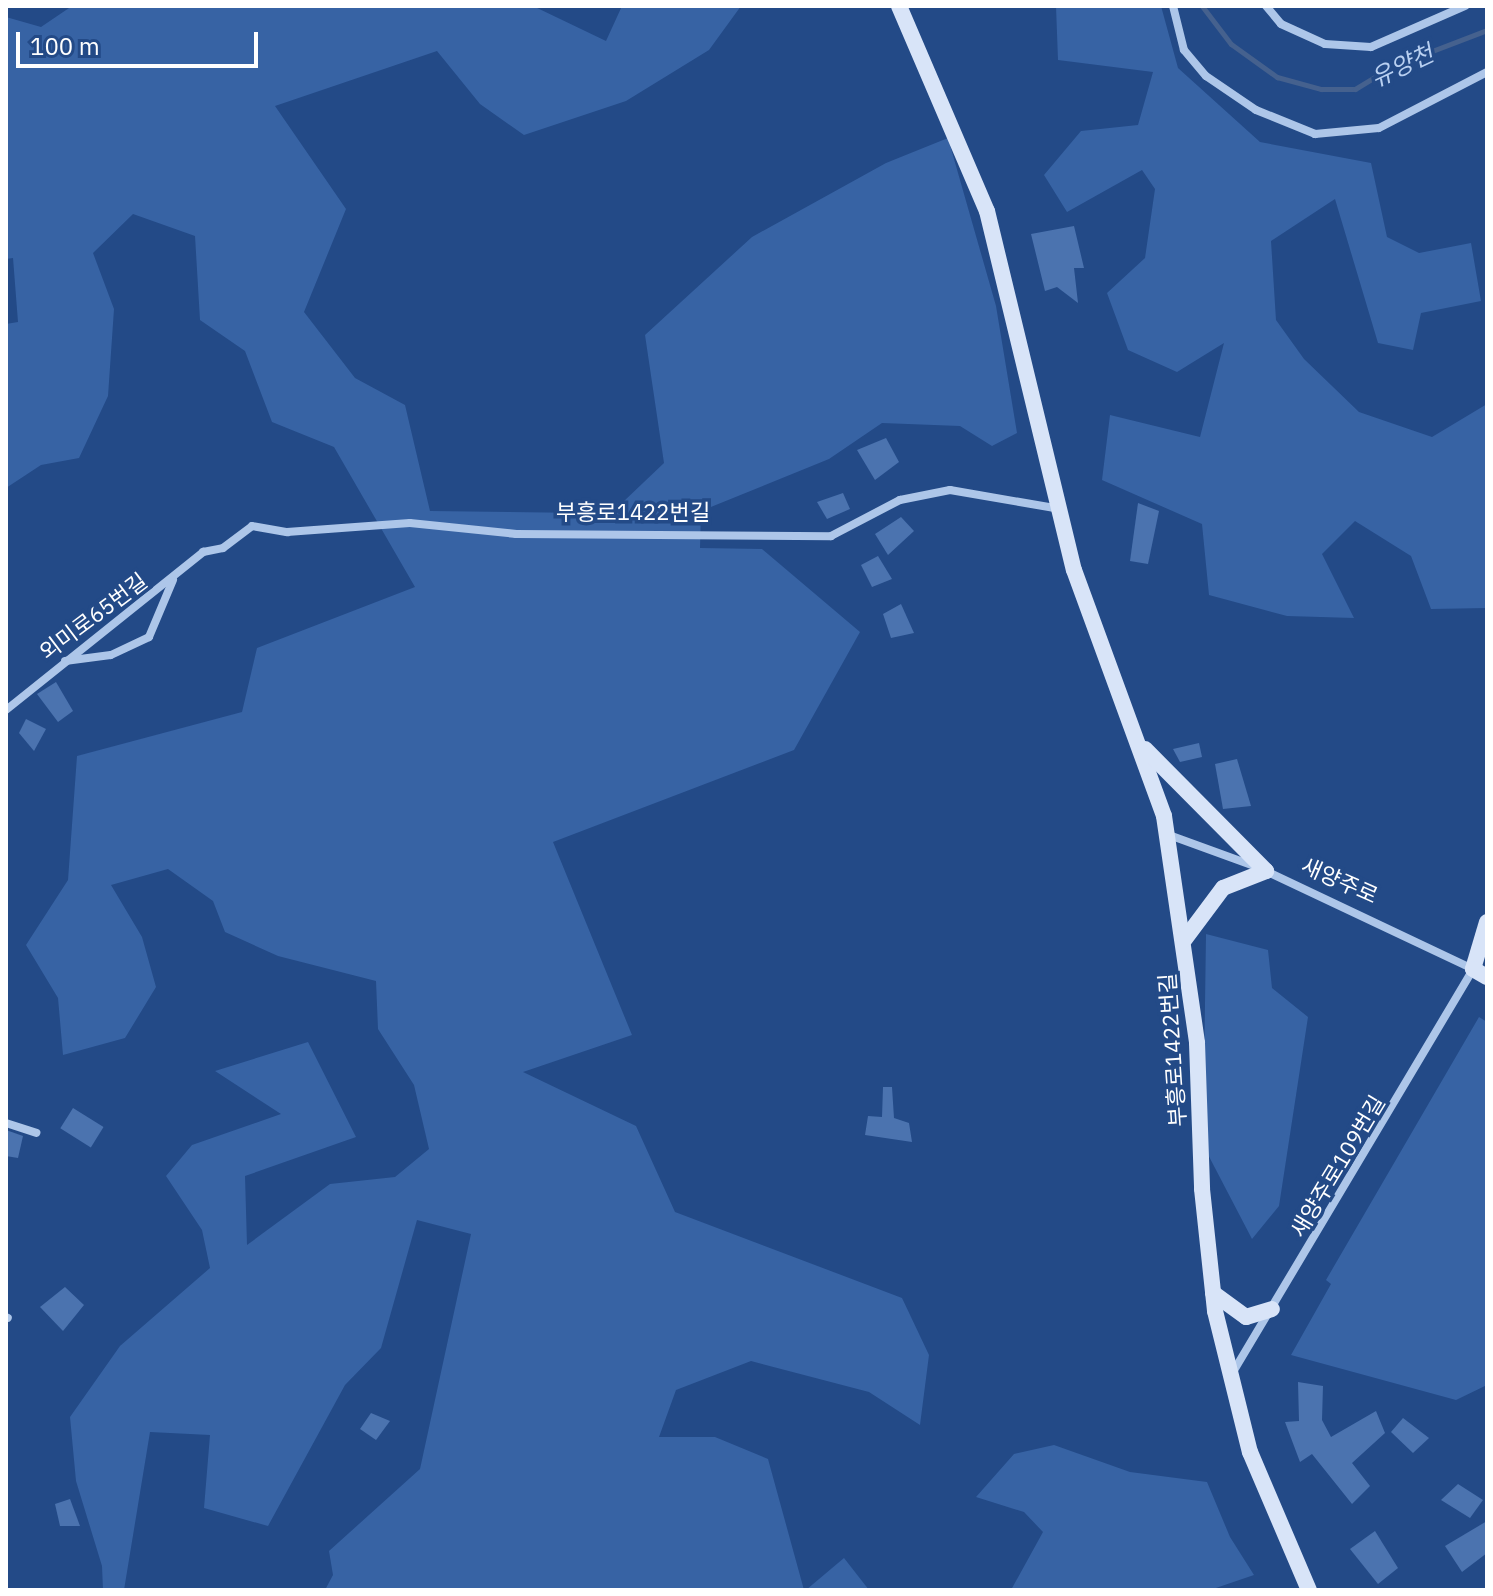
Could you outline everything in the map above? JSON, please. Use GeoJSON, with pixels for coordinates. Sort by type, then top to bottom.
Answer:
{"type":"FeatureCollection","features":[{"type":"Feature","properties":{"kind":"street","name":"부흥로1422번길"},"geometry":{"type":"LineString","coordinates":[[899,6],[987,211],[1074,570],[1141,745],[1169,835],[1185,939],[1213,1293],[1228,1380],[1250,1452],[1309,1590]]}},
{"type":"Feature","properties":{"kind":"street"},"geometry":{"type":"LineString","coordinates":[[1173,6],[1184,50],[1206,76],[1256,110],[1315,134],[1379,128],[1487,72]]}},
{"type":"Feature","properties":{"kind":"street"},"geometry":{"type":"LineString","coordinates":[[1266,6],[1281,24],[1325,44],[1371,47],[1465,6]]}},
{"type":"Feature","properties":{"kind":"street","name":"부흥로1422번길"},"geometry":{"type":"LineString","coordinates":[[203,552],[223,548],[252,526],[287,532],[410,523],[516,534],[831,536],[900,500],[950,490],[1060,509]]}},
{"type":"Feature","properties":{"kind":"street","name":"외미로65번길"},"geometry":{"type":"LineString","coordinates":[[6,710],[203,552]]}},
{"type":"Feature","properties":{"kind":"street"},"geometry":{"type":"LineString","coordinates":[[64,661],[111,655],[149,637],[174,577]]}},
{"type":"Feature","properties":{"kind":"street"},"geometry":{"type":"LineString","coordinates":[[1141,745],[1266,871],[1223,888],[1185,939]]}},
{"type":"Feature","properties":{"kind":"street","name":"새양주로"},"geometry":{"type":"LineString","coordinates":[[1169,835],[1266,871],[1480,973]]}},
{"type":"Feature","properties":{"kind":"street"},"geometry":{"type":"LineString","coordinates":[[1480,973],[1487,922]]}},
{"type":"Feature","properties":{"kind":"street","name":"새양주로109번길"},"geometry":{"type":"LineString","coordinates":[[1228,1380],[1480,973]]}},
{"type":"Feature","properties":{"kind":"street"},"geometry":{"type":"LineString","coordinates":[[6,1123],[36,1133]]}},
{"type":"Feature","properties":{"kind":"street"},"geometry":{"type":"LineString","coordinates":[[1213,1293],[1246,1317],[1272,1309]]}},
{"type":"Feature","properties":{"kind":"shaded area"},"geometry":{"type":"Polygon","coordinates":[[[72,6],[533,6],[606,41],[622,6],[741,6],[709,50],[626,101],[524,135],[480,104],[437,51],[275,106],[346,209],[304,312],[355,378],[405,405],[430,511],[584,513],[623,502],[664,463],[645,335],[752,237],[886,163],[948,138],[996,306],[1017,433],[992,446],[960,426],[882,423],[829,459],[701,511],[700,548],[762,549],[860,632],[794,750],[553,842],[632,1035],[523,1072],[636,1126],[675,1212],[902,1298],[929,1355],[920,1425],[869,1392],[751,1361],[676,1390],[659,1437],[715,1437],[768,1459],[804,1590],[325,1590],[333,1575],[329,1551],[420,1469],[471,1234],[417,1220],[381,1348],[345,1385],[268,1526],[204,1508],[210,1435],[150,1432],[124,1590],[103,1590],[102,1566],[76,1481],[70,1417],[120,1346],[210,1268],[202,1230],[166,1176],[192,1145],[281,1114],[215,1071],[308,1042],[356,1137],[245,1176],[247,1245],[330,1184],[395,1177],[429,1149],[414,1085],[378,1029],[376,981],[278,956],[225,932],[213,901],[168,869],[111,885],[142,937],[156,987],[125,1038],[63,1055],[58,998],[26,945],[68,880],[77,756],[242,712],[257,648],[415,587],[334,447],[272,422],[245,351],[200,320],[195,236],[133,214],[93,253],[114,309],[108,396],[79,458],[41,465],[6,488],[6,324],[18,322],[13,258],[6,259],[6,17],[41,27],[72,6]]]}},
{"type":"Feature","properties":{"kind":"shaded area"},"geometry":{"type":"Polygon","coordinates":[[[1056,6],[1161,6],[1178,68],[1260,142],[1371,163],[1387,237],[1419,253],[1471,243],[1481,301],[1421,313],[1413,350],[1378,343],[1335,199],[1271,241],[1276,320],[1304,359],[1359,412],[1432,437],[1487,404],[1487,608],[1431,609],[1411,556],[1355,521],[1322,554],[1354,618],[1287,616],[1209,595],[1202,524],[1102,480],[1110,415],[1200,437],[1224,343],[1177,372],[1128,350],[1107,293],[1145,258],[1155,189],[1142,170],[1067,212],[1044,175],[1081,131],[1138,125],[1153,72],[1058,60],[1056,6]]]}},
{"type":"Feature","properties":{"kind":"shaded area"},"geometry":{"type":"Polygon","coordinates":[[[1206,934],[1268,950],[1272,988],[1308,1017],[1279,1206],[1252,1239],[1203,1145],[1206,934]]]}},
{"type":"Feature","properties":{"kind":"shaded area"},"geometry":{"type":"Polygon","coordinates":[[[1479,1017],[1487,1022],[1487,1385],[1456,1400],[1291,1355],[1331,1284],[1326,1280],[1479,1017]]]}},
{"type":"Feature","properties":{"kind":"shaded area"},"geometry":{"type":"Polygon","coordinates":[[[1054,1445],[1130,1472],[1207,1482],[1230,1537],[1254,1575],[1210,1590],[1011,1590],[1043,1532],[1024,1512],[976,1497],[1014,1454],[1054,1445]]]}},
{"type":"Feature","properties":{"kind":"shaded area"},"geometry":{"type":"Polygon","coordinates":[[[844,1558],[869,1590],[806,1590],[844,1558]]]}},
{"type":"Feature","properties":{"kind":"building"},"geometry":{"type":"Polygon","coordinates":[[[1074,226],[1084,268],[1074,268],[1078,303],[1057,287],[1045,291],[1031,234],[1074,226]]]}},
{"type":"Feature","properties":{"kind":"building"},"geometry":{"type":"Polygon","coordinates":[[[886,438],[899,462],[875,480],[857,450],[886,438]]]}},
{"type":"Feature","properties":{"kind":"building"},"geometry":{"type":"Polygon","coordinates":[[[843,493],[850,509],[827,519],[817,502],[843,493]]]}},
{"type":"Feature","properties":{"kind":"building"},"geometry":{"type":"Polygon","coordinates":[[[1138,503],[1159,511],[1148,564],[1130,561],[1138,503]]]}},
{"type":"Feature","properties":{"kind":"building"},"geometry":{"type":"Polygon","coordinates":[[[901,517],[914,531],[888,555],[875,534],[901,517]]]}},
{"type":"Feature","properties":{"kind":"building"},"geometry":{"type":"Polygon","coordinates":[[[878,556],[892,579],[872,587],[861,565],[878,556]]]}},
{"type":"Feature","properties":{"kind":"building"},"geometry":{"type":"Polygon","coordinates":[[[901,604],[914,633],[891,638],[883,614],[901,604]]]}},
{"type":"Feature","properties":{"kind":"building"},"geometry":{"type":"Polygon","coordinates":[[[56,682],[73,711],[58,722],[37,694],[56,682]]]}},
{"type":"Feature","properties":{"kind":"building"},"geometry":{"type":"Polygon","coordinates":[[[26,719],[46,729],[34,751],[19,733],[26,719]]]}},
{"type":"Feature","properties":{"kind":"building"},"geometry":{"type":"Polygon","coordinates":[[[1199,743],[1202,757],[1180,762],[1173,749],[1199,743]]]}},
{"type":"Feature","properties":{"kind":"building"},"geometry":{"type":"Polygon","coordinates":[[[1237,759],[1251,806],[1223,809],[1215,764],[1237,759]]]}},
{"type":"Feature","properties":{"kind":"building"},"geometry":{"type":"Polygon","coordinates":[[[883,1087],[892,1087],[894,1118],[909,1123],[912,1142],[865,1135],[868,1116],[882,1117],[883,1087]]]}},
{"type":"Feature","properties":{"kind":"building"},"geometry":{"type":"Polygon","coordinates":[[[73,1108],[104,1127],[91,1147],[60,1128],[73,1108]]]}},
{"type":"Feature","properties":{"kind":"building"},"geometry":{"type":"Polygon","coordinates":[[[6,1130],[23,1136],[18,1158],[6,1156],[6,1130]]]}},
{"type":"Feature","properties":{"kind":"building"},"geometry":{"type":"Polygon","coordinates":[[[65,1287],[84,1305],[63,1331],[40,1307],[65,1287]]]}},
{"type":"Feature","properties":{"kind":"building"},"geometry":{"type":"Polygon","coordinates":[[[1298,1382],[1323,1386],[1322,1420],[1331,1437],[1376,1411],[1385,1433],[1352,1463],[1370,1486],[1352,1504],[1312,1454],[1300,1462],[1285,1422],[1299,1421],[1298,1382]]]}},
{"type":"Feature","properties":{"kind":"building"},"geometry":{"type":"Polygon","coordinates":[[[371,1413],[390,1421],[376,1440],[360,1429],[371,1413]]]}},
{"type":"Feature","properties":{"kind":"building"},"geometry":{"type":"Polygon","coordinates":[[[1403,1418],[1429,1438],[1413,1453],[1391,1432],[1403,1418]]]}},
{"type":"Feature","properties":{"kind":"building"},"geometry":{"type":"Polygon","coordinates":[[[1458,1484],[1483,1500],[1470,1518],[1441,1500],[1458,1484]]]}},
{"type":"Feature","properties":{"kind":"building"},"geometry":{"type":"Polygon","coordinates":[[[70,1499],[80,1526],[60,1526],[55,1504],[70,1499]]]}},
{"type":"Feature","properties":{"kind":"building"},"geometry":{"type":"Polygon","coordinates":[[[1487,1521],[1487,1553],[1462,1572],[1445,1546],[1487,1521]]]}},
{"type":"Feature","properties":{"kind":"building"},"geometry":{"type":"Polygon","coordinates":[[[1375,1531],[1398,1568],[1378,1584],[1350,1549],[1375,1531]]]}},
{"type":"Feature","properties":{"kind":"waterway","name":"유양천"},"geometry":{"type":"LineString","coordinates":[[1202,6],[1231,44],[1277,77],[1321,89],[1355,89],[1393,66],[1487,30]]}}]}
